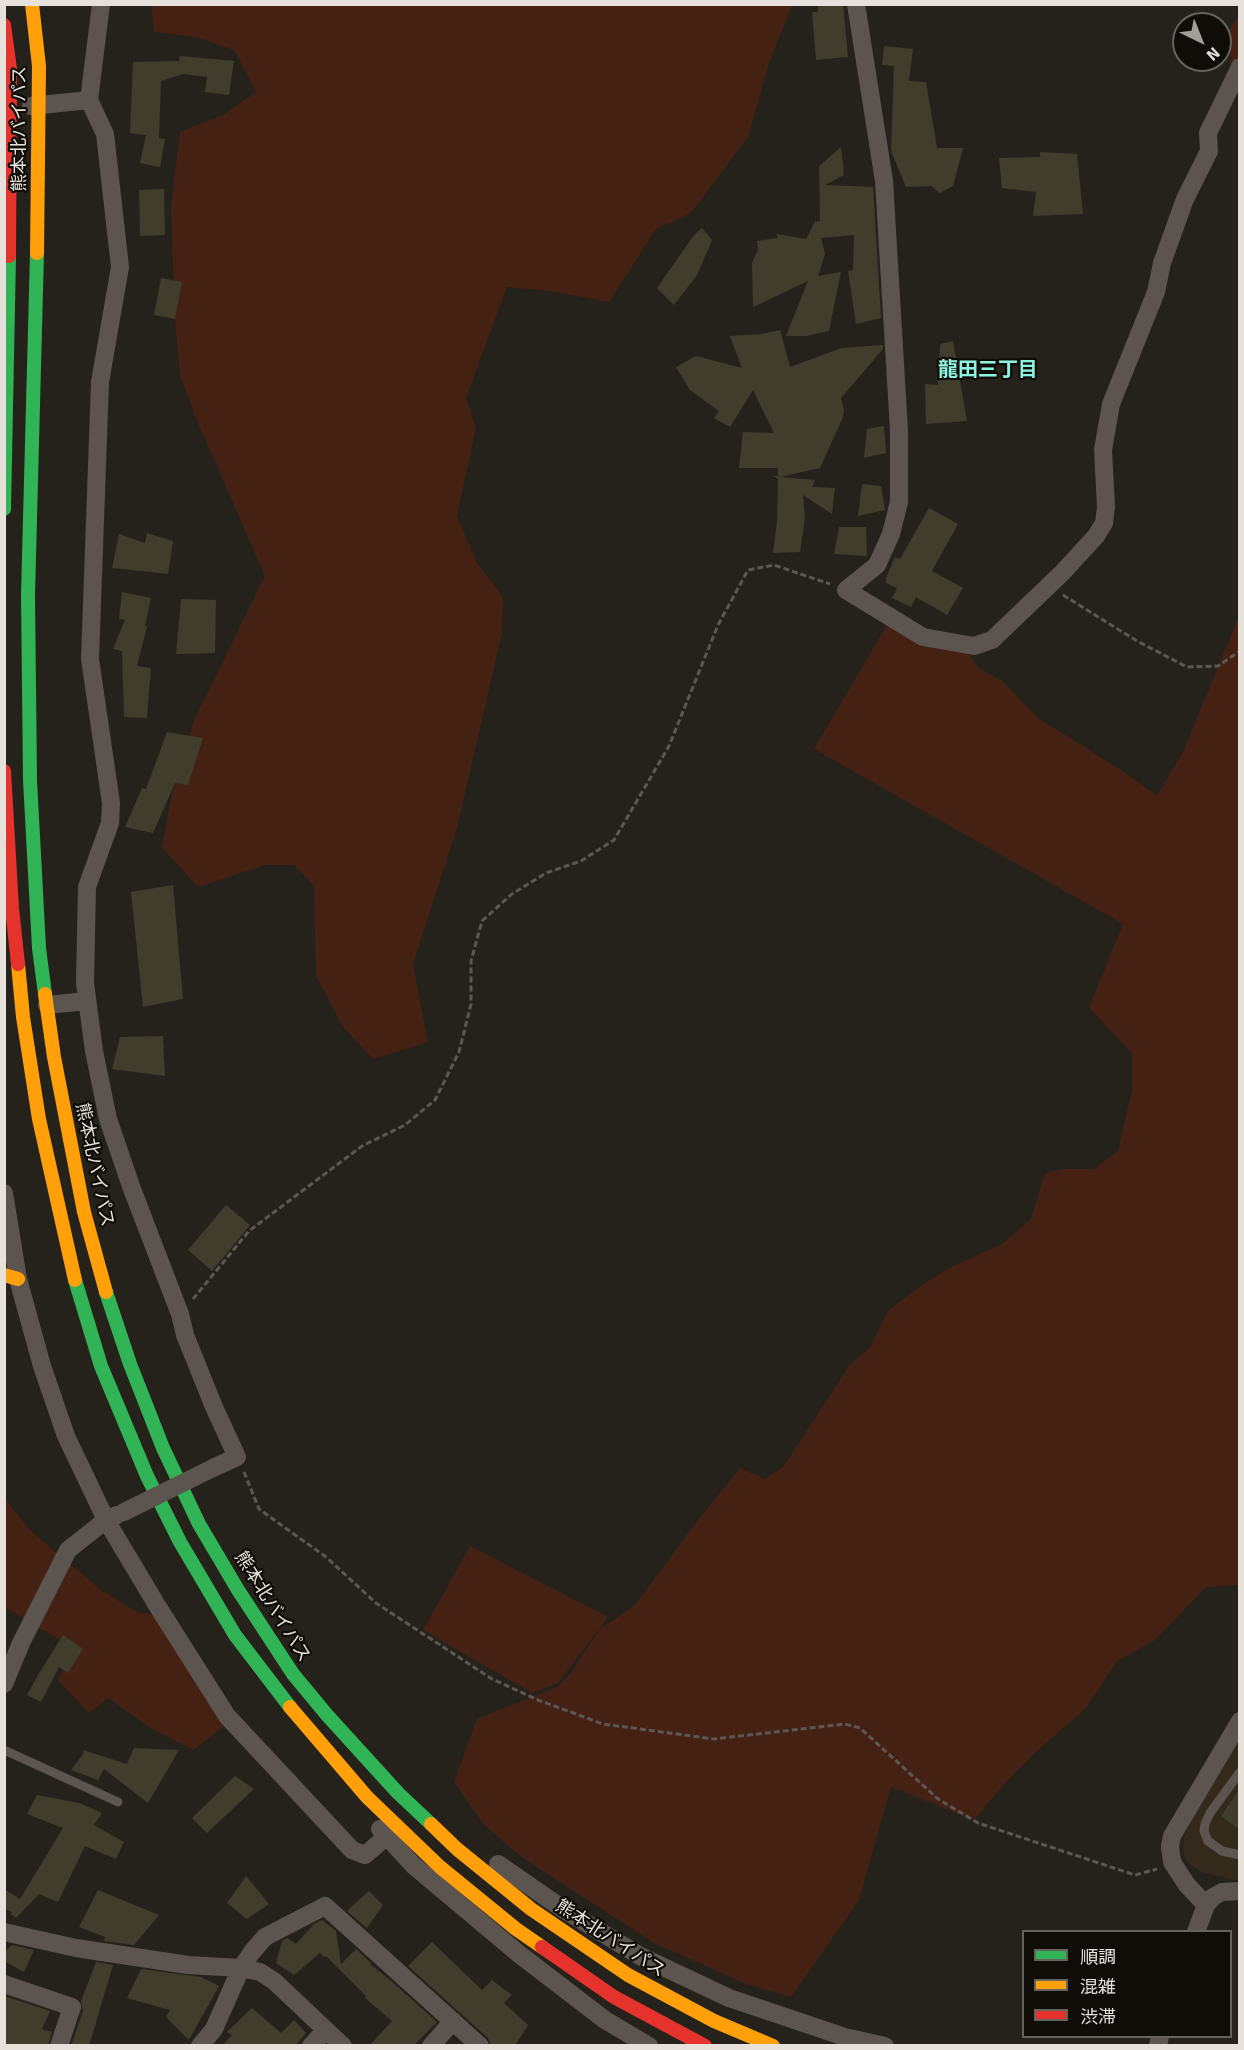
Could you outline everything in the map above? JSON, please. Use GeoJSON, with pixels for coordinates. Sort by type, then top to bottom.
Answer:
{"type":"FeatureCollection","features":[{"type":"Feature","properties":{"kind":"highway","name":"熊本北バイパス"},"geometry":{"type":"LineString","coordinates":[[32,4],[39,66],[39,105],[37,304],[28,606],[30,780],[39,948],[54,1057],[84,1212],[106,1294],[130,1364],[163,1448],[199,1524],[238,1590],[292,1674],[398,1793],[457,1849],[531,1909],[628,1975],[714,2021],[774,2046]]}},
{"type":"Feature","properties":{"kind":"highway","name":"熊本北バイパス"},"geometry":{"type":"LineString","coordinates":[[4,25],[10,69],[7,108],[4,509]]}},
{"type":"Feature","properties":{"kind":"highway"},"geometry":{"type":"LineString","coordinates":[[4,771],[12,908],[23,1017],[39,1119],[75,1282],[101,1366],[147,1476],[180,1542],[235,1635],[288,1705],[367,1797],[440,1867],[516,1929],[614,1997],[705,2046]]}},
{"type":"Feature","properties":{"kind":"street"},"geometry":{"type":"LineString","coordinates":[[4,1684],[21,1643],[68,1550],[106,1521],[237,1457],[185,1335],[180,1314],[108,1119],[94,1051],[85,982],[87,887],[110,823],[111,803],[90,659],[100,382],[120,267],[105,134],[89,100],[102,4]]}},
{"type":"Feature","properties":{"kind":"street"},"geometry":{"type":"LineString","coordinates":[[856,4],[884,181],[899,430],[899,502],[891,534],[878,565],[846,590],[923,637],[974,646],[992,640],[1049,586],[1096,536],[1104,523],[1106,507],[1103,450],[1111,404],[1156,292],[1162,263],[1185,199],[1209,151],[1208,133],[1239,67]]}},
{"type":"Feature","properties":{"kind":"street"},"geometry":{"type":"LineString","coordinates":[[7,108],[89,100]]}},
{"type":"Feature","properties":{"kind":"street"},"geometry":{"type":"LineString","coordinates":[[47,1005],[87,1001]]}},
{"type":"Feature","properties":{"kind":"street"},"geometry":{"type":"LineString","coordinates":[[4,1193],[11,1277],[66,1436],[106,1521],[227,1716],[352,1850],[364,1855],[387,1836]]}},
{"type":"Feature","properties":{"kind":"street"},"geometry":{"type":"LineString","coordinates":[[235,1635],[262,1684],[294,1732],[413,1865],[519,1954],[605,2020],[649,2046]]}},
{"type":"Feature","properties":{"kind":"street"},"geometry":{"type":"LineString","coordinates":[[327,1715],[417,1800],[477,1850],[563,1909],[640,1956],[729,1998],[845,2037],[885,2046]]}},
{"type":"Feature","properties":{"kind":"street"},"geometry":{"type":"LineString","coordinates":[[1206,1905],[1187,1885],[1172,1862],[1170,1846],[1172,1836],[1239,1721]]}},
{"type":"Feature","properties":{"kind":"street"},"geometry":{"type":"LineString","coordinates":[[1197,1930],[1206,1905],[1213,1897],[1222,1892],[1239,1891]]}},
{"type":"Feature","properties":{"kind":"street"},"geometry":{"type":"LineString","coordinates":[[200,2046],[214,2029],[241,1968],[265,1937],[325,1906],[480,2046]]}},
{"type":"Feature","properties":{"kind":"street"},"geometry":{"type":"LineString","coordinates":[[4,1932],[76,1948],[188,1965],[241,1968],[260,1972],[274,1981],[343,2046]]}},
{"type":"Feature","properties":{"kind":"street"},"geometry":{"type":"LineString","coordinates":[[4,1984],[72,2007],[59,2046]]}},
{"type":"Feature","properties":{"kind":"street"},"geometry":{"type":"LineString","coordinates":[[431,2046],[453,2022]]}},
{"type":"Feature","properties":{"kind":"street"},"geometry":{"type":"LineString","coordinates":[[311,2046],[326,2030]]}},
{"type":"Feature","properties":{"kind":"lane"},"geometry":{"type":"LineString","coordinates":[[4,1750],[118,1802]]}},
{"type":"Feature","properties":{"kind":"lane"},"geometry":{"type":"LineString","coordinates":[[1239,1772],[1210,1813],[1204,1831],[1208,1841],[1222,1851],[1239,1855]]}},
{"type":"Feature","properties":{"kind":"lane"},"geometry":{"type":"LineString","coordinates":[[1192,1801],[1210,1813]]}},
{"type":"Feature","properties":{"kind":"path"},"geometry":{"type":"LineString","coordinates":[[180,1314],[249,1231],[362,1146],[405,1125],[435,1100],[459,1052],[471,1004],[471,961],[482,921],[512,894],[546,873],[581,861],[614,840],[669,746],[718,626],[748,570],[774,565],[846,590]]}},
{"type":"Feature","properties":{"kind":"path"},"geometry":{"type":"LineString","coordinates":[[1049,586],[1137,641],[1187,667],[1218,666],[1239,651]]}},
{"type":"Feature","properties":{"kind":"path"},"geometry":{"type":"LineString","coordinates":[[237,1457],[259,1509],[327,1557],[376,1602],[492,1679],[538,1700],[603,1724],[714,1739],[845,1724],[860,1728],[938,1799],[978,1823],[1135,1875],[1152,1872],[1172,1862]]}},
{"type":"Feature","properties":{"kind":"shaded area"},"geometry":{"type":"Polygon","coordinates":[[[151,5],[792,5],[769,63],[748,137],[691,213],[656,229],[609,302],[549,291],[507,287],[466,398],[476,428],[457,516],[477,563],[503,597],[502,633],[457,828],[413,964],[428,1042],[373,1059],[343,1027],[316,976],[314,886],[294,865],[265,865],[198,887],[162,848],[172,793],[194,720],[265,576],[195,416],[180,375],[175,319],[171,207],[180,132],[223,115],[256,92],[234,50],[196,37],[154,32],[151,5]]]}},
{"type":"Feature","properties":{"kind":"shaded area"},"geometry":{"type":"Polygon","coordinates":[[[1239,16],[1239,84],[1232,83],[1232,26],[1239,16]]]}},
{"type":"Feature","properties":{"kind":"shaded area"},"geometry":{"type":"Polygon","coordinates":[[[1239,616],[1239,1585],[1206,1587],[1155,1640],[1117,1661],[1087,1707],[1006,1782],[974,1820],[891,1787],[859,1900],[791,1997],[746,1984],[654,1943],[523,1858],[484,1825],[454,1782],[477,1719],[557,1687],[570,1674],[600,1629],[635,1605],[740,1468],[765,1479],[784,1466],[849,1366],[870,1347],[888,1311],[947,1269],[1002,1244],[1031,1219],[1045,1173],[1064,1169],[1094,1169],[1118,1151],[1132,1090],[1132,1053],[1089,1008],[1123,924],[814,749],[891,618],[960,644],[980,669],[1002,681],[1038,718],[1121,770],[1157,796],[1183,752],[1239,616]]]}},
{"type":"Feature","properties":{"kind":"shaded area"},"geometry":{"type":"Polygon","coordinates":[[[4,1498],[30,1530],[101,1590],[137,1612],[163,1616],[227,1724],[193,1750],[150,1728],[108,1698],[89,1713],[58,1681],[73,1648],[5,1607],[4,1498]]]}},
{"type":"Feature","properties":{"kind":"shaded area"},"geometry":{"type":"Polygon","coordinates":[[[470,1546],[608,1617],[558,1683],[532,1693],[423,1630],[470,1546]]]}},
{"type":"Feature","properties":{"kind":"shaded area"},"geometry":{"type":"Polygon","coordinates":[[[1239,1736],[1239,1881],[1202,1872],[1188,1863],[1183,1852],[1188,1825],[1239,1736]]]}},
{"type":"Feature","properties":{"kind":"building"},"geometry":{"type":"Polygon","coordinates":[[[818,4],[843,4],[848,57],[816,60],[812,12],[818,12],[818,4]]]}},
{"type":"Feature","properties":{"kind":"building"},"geometry":{"type":"Polygon","coordinates":[[[884,46],[913,49],[909,81],[926,82],[937,148],[963,148],[953,186],[940,193],[931,186],[906,187],[891,151],[894,66],[882,65],[884,46]]]}},
{"type":"Feature","properties":{"kind":"building"},"geometry":{"type":"Polygon","coordinates":[[[180,56],[234,61],[229,95],[205,92],[207,77],[183,74],[161,81],[159,138],[165,139],[160,167],[140,163],[146,135],[130,133],[133,62],[179,61],[180,56]]]}},
{"type":"Feature","properties":{"kind":"building"},"geometry":{"type":"Polygon","coordinates":[[[841,147],[844,175],[825,185],[873,187],[881,318],[856,324],[848,271],[853,270],[854,235],[821,238],[825,254],[818,276],[841,272],[829,331],[806,336],[786,336],[808,281],[753,307],[752,263],[758,250],[757,241],[778,238],[776,234],[806,239],[816,220],[816,222],[820,221],[819,166],[841,147]]]}},
{"type":"Feature","properties":{"kind":"building"},"geometry":{"type":"Polygon","coordinates":[[[1040,152],[1077,154],[1083,214],[1033,216],[1036,192],[1002,188],[999,158],[1040,157],[1040,152]]]}},
{"type":"Feature","properties":{"kind":"building"},"geometry":{"type":"Polygon","coordinates":[[[164,189],[165,235],[140,236],[139,190],[164,189]]]}},
{"type":"Feature","properties":{"kind":"building"},"geometry":{"type":"Polygon","coordinates":[[[702,228],[712,240],[697,275],[674,305],[657,288],[694,235],[702,228]]]}},
{"type":"Feature","properties":{"kind":"building"},"geometry":{"type":"Polygon","coordinates":[[[161,278],[182,282],[175,319],[154,315],[161,278]]]}},
{"type":"Feature","properties":{"kind":"building"},"geometry":{"type":"Polygon","coordinates":[[[780,330],[790,367],[842,348],[883,345],[883,349],[841,398],[843,417],[820,468],[780,477],[815,480],[812,487],[835,488],[832,514],[803,495],[805,517],[800,552],[773,553],[777,522],[778,479],[773,476],[778,476],[778,468],[739,468],[743,432],[774,433],[753,390],[730,427],[714,418],[719,411],[690,390],[676,367],[696,356],[742,368],[730,336],[780,330]]]}},
{"type":"Feature","properties":{"kind":"building"},"geometry":{"type":"Polygon","coordinates":[[[953,341],[967,421],[926,424],[925,384],[938,385],[940,344],[953,341]]]}},
{"type":"Feature","properties":{"kind":"building"},"geometry":{"type":"Polygon","coordinates":[[[884,426],[886,453],[864,458],[867,429],[884,426]]]}},
{"type":"Feature","properties":{"kind":"building"},"geometry":{"type":"Polygon","coordinates":[[[862,484],[881,486],[885,510],[858,516],[862,484]]]}},
{"type":"Feature","properties":{"kind":"building"},"geometry":{"type":"Polygon","coordinates":[[[929,508],[958,524],[932,571],[963,588],[947,615],[916,597],[911,607],[892,598],[897,588],[886,583],[895,557],[900,559],[929,508]]]}},
{"type":"Feature","properties":{"kind":"building"},"geometry":{"type":"Polygon","coordinates":[[[839,527],[866,527],[867,556],[834,554],[839,527]]]}},
{"type":"Feature","properties":{"kind":"building"},"geometry":{"type":"Polygon","coordinates":[[[147,533],[173,541],[168,574],[112,568],[119,534],[145,543],[147,533]]]}},
{"type":"Feature","properties":{"kind":"building"},"geometry":{"type":"Polygon","coordinates":[[[122,592],[151,598],[137,666],[151,668],[147,718],[124,717],[122,651],[113,649],[125,620],[119,619],[122,592]]]}},
{"type":"Feature","properties":{"kind":"building"},"geometry":{"type":"Polygon","coordinates":[[[181,599],[216,600],[215,653],[176,654],[181,599]]]}},
{"type":"Feature","properties":{"kind":"building"},"geometry":{"type":"Polygon","coordinates":[[[167,732],[203,738],[188,785],[175,783],[153,833],[125,827],[142,788],[146,789],[167,732]]]}},
{"type":"Feature","properties":{"kind":"building"},"geometry":{"type":"Polygon","coordinates":[[[173,885],[183,999],[143,1007],[131,892],[173,885]]]}},
{"type":"Feature","properties":{"kind":"building"},"geometry":{"type":"Polygon","coordinates":[[[163,1036],[165,1076],[112,1069],[120,1037],[163,1036]]]}},
{"type":"Feature","properties":{"kind":"building"},"geometry":{"type":"Polygon","coordinates":[[[226,1205],[250,1225],[212,1271],[188,1250],[226,1205]]]}},
{"type":"Feature","properties":{"kind":"building"},"geometry":{"type":"Polygon","coordinates":[[[63,1635],[83,1649],[68,1673],[59,1667],[41,1702],[27,1695],[63,1635]]]}},
{"type":"Feature","properties":{"kind":"building"},"geometry":{"type":"Polygon","coordinates":[[[134,1748],[179,1750],[148,1803],[104,1769],[98,1780],[71,1770],[84,1753],[83,1750],[127,1764],[134,1748]]]}},
{"type":"Feature","properties":{"kind":"building"},"geometry":{"type":"Polygon","coordinates":[[[235,1776],[254,1789],[207,1833],[192,1818],[235,1776]]]}},
{"type":"Feature","properties":{"kind":"building"},"geometry":{"type":"Polygon","coordinates":[[[1239,1790],[1239,1829],[1221,1816],[1239,1790]]]}},
{"type":"Feature","properties":{"kind":"building"},"geometry":{"type":"Polygon","coordinates":[[[37,1795],[79,1803],[102,1813],[94,1825],[124,1842],[116,1859],[85,1846],[58,1902],[39,1894],[16,1918],[11,1914],[12,1912],[4,1909],[4,1889],[20,1899],[63,1828],[27,1814],[37,1795]]]}},
{"type":"Feature","properties":{"kind":"building"},"geometry":{"type":"Polygon","coordinates":[[[246,1876],[269,1904],[247,1919],[227,1903],[246,1876]]]}},
{"type":"Feature","properties":{"kind":"building"},"geometry":{"type":"Polygon","coordinates":[[[98,1890],[159,1915],[134,1945],[104,1941],[105,1937],[79,1927],[98,1890]]]}},
{"type":"Feature","properties":{"kind":"building"},"geometry":{"type":"Polygon","coordinates":[[[369,1891],[383,1905],[367,1928],[347,1911],[369,1891]]]}},
{"type":"Feature","properties":{"kind":"building"},"geometry":{"type":"Polygon","coordinates":[[[322,1920],[336,1931],[341,1964],[356,1949],[437,2022],[413,2046],[369,2046],[392,2021],[365,1998],[366,1996],[326,1956],[320,1953],[294,1975],[276,1963],[282,1941],[287,1938],[296,1944],[314,1924],[322,1920]]]}},
{"type":"Feature","properties":{"kind":"building"},"geometry":{"type":"Polygon","coordinates":[[[432,1942],[482,1990],[492,1980],[512,1995],[504,2003],[528,2025],[515,2046],[491,2046],[488,2038],[408,1966],[432,1942]]]}},
{"type":"Feature","properties":{"kind":"building"},"geometry":{"type":"Polygon","coordinates":[[[12,1945],[34,1950],[24,1972],[4,1961],[4,1952],[12,1945]]]}},
{"type":"Feature","properties":{"kind":"building"},"geometry":{"type":"Polygon","coordinates":[[[96,1962],[113,1965],[89,2046],[71,2046],[83,2011],[81,2001],[96,1962]]]}},
{"type":"Feature","properties":{"kind":"building"},"geometry":{"type":"Polygon","coordinates":[[[141,1969],[201,1977],[219,1986],[189,2040],[166,2017],[170,2010],[127,1998],[141,1969]]]}},
{"type":"Feature","properties":{"kind":"building"},"geometry":{"type":"Polygon","coordinates":[[[4,1996],[50,2011],[42,2029],[52,2032],[48,2046],[4,2046],[4,1996]]]}},
{"type":"Feature","properties":{"kind":"building"},"geometry":{"type":"Polygon","coordinates":[[[252,2008],[281,2033],[294,2020],[306,2033],[295,2046],[222,2046],[232,2035],[227,2032],[252,2008]]]}},
{"type":"Feature","properties":{"kind":"traffic: fast"},"geometry":{"type":"LineString","coordinates":[[37,253],[28,595],[30,780],[39,948],[45,994]]}},
{"type":"Feature","properties":{"kind":"traffic: fast"},"geometry":{"type":"LineString","coordinates":[[4,509],[9,256]]}},
{"type":"Feature","properties":{"kind":"traffic: fast"},"geometry":{"type":"LineString","coordinates":[[75,1280],[101,1366],[147,1476],[180,1542],[235,1635],[290,1707]]}},
{"type":"Feature","properties":{"kind":"traffic: fast"},"geometry":{"type":"LineString","coordinates":[[106,1292],[130,1364],[163,1448],[199,1524],[238,1590],[293,1674],[398,1793],[431,1824]]}},
{"type":"Feature","properties":{"kind":"traffic: slow"},"geometry":{"type":"LineString","coordinates":[[32,4],[39,66],[37,253]]}},
{"type":"Feature","properties":{"kind":"traffic: slow"},"geometry":{"type":"LineString","coordinates":[[18,964],[23,1017],[39,1119],[75,1280]]}},
{"type":"Feature","properties":{"kind":"traffic: slow"},"geometry":{"type":"LineString","coordinates":[[45,994],[54,1057],[84,1212],[106,1292]]}},
{"type":"Feature","properties":{"kind":"traffic: slow"},"geometry":{"type":"LineString","coordinates":[[4,1275],[18,1279]]}},
{"type":"Feature","properties":{"kind":"traffic: slow"},"geometry":{"type":"LineString","coordinates":[[290,1707],[367,1797],[440,1867],[516,1929],[542,1947]]}},
{"type":"Feature","properties":{"kind":"traffic: slow"},"geometry":{"type":"LineString","coordinates":[[431,1824],[457,1849],[531,1909],[628,1975],[714,2021],[773,2046]]}},
{"type":"Feature","properties":{"kind":"traffic: jam"},"geometry":{"type":"LineString","coordinates":[[4,25],[10,69],[9,256]]}},
{"type":"Feature","properties":{"kind":"traffic: jam"},"geometry":{"type":"LineString","coordinates":[[4,771],[12,908],[18,964]]}},
{"type":"Feature","properties":{"kind":"traffic: jam"},"geometry":{"type":"LineString","coordinates":[[542,1947],[614,1997],[705,2046]]}},
{"type":"Feature","properties":{"kind":"district","name":"龍田三丁目"},"geometry":{"type":"Point","coordinates":[988,371]}}]}
